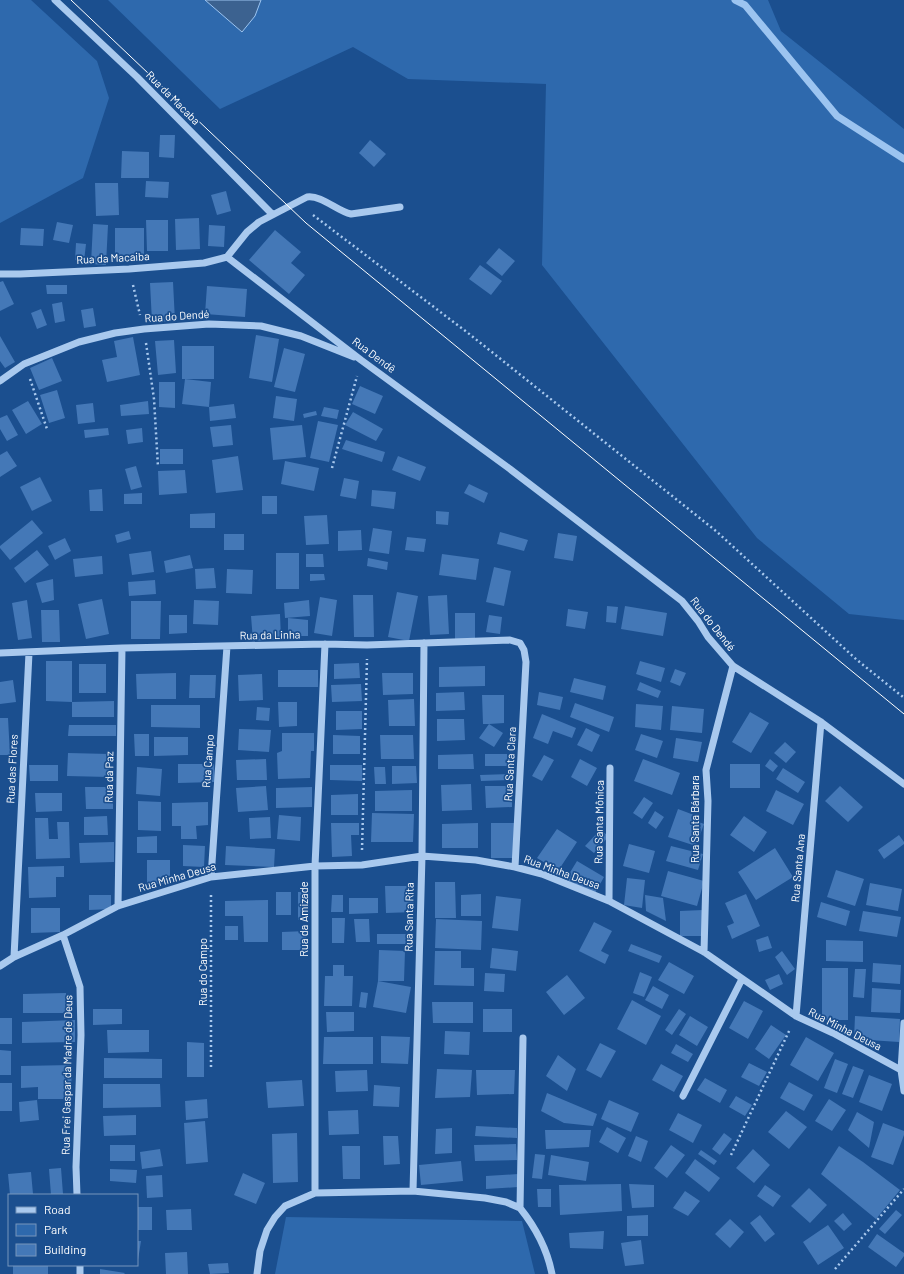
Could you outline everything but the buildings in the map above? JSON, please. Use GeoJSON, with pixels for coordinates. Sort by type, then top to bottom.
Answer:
{"type":"FeatureCollection","features":[{"type":"Feature","properties":{"kind":"street","name":"Rua da Macaba"},"geometry":{"type":"LineString","coordinates":[[55,0],[138,77],[272,214]]}},
{"type":"Feature","properties":{"kind":"street"},"geometry":{"type":"LineString","coordinates":[[227,257],[247,232],[258,222],[307,196],[316,197],[344,212],[351,214],[400,207]]}},
{"type":"Feature","properties":{"kind":"street","name":"Rua da Macaiba"},"geometry":{"type":"LineString","coordinates":[[0,274],[129,269],[204,263],[227,257]]}},
{"type":"Feature","properties":{"kind":"street","name":"Rua Dendê"},"geometry":{"type":"LineString","coordinates":[[227,257],[361,360],[510,469]]}},
{"type":"Feature","properties":{"kind":"street","name":"Rua do Dendé"},"geometry":{"type":"LineString","coordinates":[[0,381],[24,364],[79,342],[115,333],[144,329],[210,324],[261,326],[301,336],[361,360]]}},
{"type":"Feature","properties":{"kind":"street","name":"Rua do Dendé"},"geometry":{"type":"LineString","coordinates":[[510,469],[682,601],[698,621],[708,637],[733,666],[821,722],[904,784]]}},
{"type":"Feature","properties":{"kind":"street","name":"Rua da Linha"},"geometry":{"type":"LineString","coordinates":[[0,653],[122,648],[325,644],[367,645],[510,640],[520,643],[524,650],[526,662]]}},
{"type":"Feature","properties":{"kind":"street","name":"Rua Santa Rita"},"geometry":{"type":"LineString","coordinates":[[414,1191],[422,856],[424,643]]}},
{"type":"Feature","properties":{"kind":"street","name":"Rua da Amizade"},"geometry":{"type":"LineString","coordinates":[[315,1193],[315,866],[325,644]]}},
{"type":"Feature","properties":{"kind":"street","name":"Rua Campo"},"geometry":{"type":"LineString","coordinates":[[211,877],[227,646]]}},
{"type":"Feature","properties":{"kind":"street","name":"Rua da Paz"},"geometry":{"type":"LineString","coordinates":[[118,906],[122,648]]}},
{"type":"Feature","properties":{"kind":"street","name":"Rua das Flores"},"geometry":{"type":"LineString","coordinates":[[14,958],[29,653]]}},
{"type":"Feature","properties":{"kind":"street","name":"Rua Santa Clara"},"geometry":{"type":"LineString","coordinates":[[515,867],[526,662]]}},
{"type":"Feature","properties":{"kind":"street","name":"Rua Santa Bárbara"},"geometry":{"type":"LineString","coordinates":[[704,952],[708,801],[706,770],[733,666]]}},
{"type":"Feature","properties":{"kind":"street","name":"Rua Santa Ana"},"geometry":{"type":"LineString","coordinates":[[796,1016],[821,722]]}},
{"type":"Feature","properties":{"kind":"street","name":"Rua Santa Mônica"},"geometry":{"type":"LineString","coordinates":[[609,901],[610,768]]}},
{"type":"Feature","properties":{"kind":"street","name":"Rua Minha Deusa"},"geometry":{"type":"LineString","coordinates":[[0,966],[118,906],[211,877],[315,866],[362,865],[422,856],[476,860],[515,867],[542,874],[609,901],[704,952],[796,1016],[833,1033],[901,1070]]}},
{"type":"Feature","properties":{"kind":"street","name":"Rua Frei Gaspar da Madre de Deus"},"geometry":{"type":"LineString","coordinates":[[62,935],[80,986],[81,1035],[76,1167],[77,1194]]}},
{"type":"Feature","properties":{"kind":"street"},"geometry":{"type":"LineString","coordinates":[[683,1096],[742,979]]}},
{"type":"Feature","properties":{"kind":"street"},"geometry":{"type":"LineString","coordinates":[[904,1023],[901,1070],[904,1091]]}},
{"type":"Feature","properties":{"kind":"street"},"geometry":{"type":"LineString","coordinates":[[520,1208],[523,1038]]}},
{"type":"Feature","properties":{"kind":"street"},"geometry":{"type":"LineString","coordinates":[[257,1274],[260,1251],[268,1230],[275,1217],[286,1206],[315,1193],[414,1191],[485,1198],[506,1202],[520,1208],[532,1224],[543,1243],[552,1274]]}},
{"type":"Feature","properties":{"kind":"path"},"geometry":{"type":"LineString","coordinates":[[296,202],[468,333],[716,531],[857,660],[903,697]]}},
{"type":"Feature","properties":{"kind":"path"},"geometry":{"type":"LineString","coordinates":[[129,269],[144,329],[154,399],[158,467]]}},
{"type":"Feature","properties":{"kind":"path"},"geometry":{"type":"LineString","coordinates":[[332,468],[361,360]]}},
{"type":"Feature","properties":{"kind":"path"},"geometry":{"type":"LineString","coordinates":[[24,364],[47,429]]}},
{"type":"Feature","properties":{"kind":"path"},"geometry":{"type":"LineString","coordinates":[[362,865],[367,645]]}},
{"type":"Feature","properties":{"kind":"path","name":"Rua do Campo"},"geometry":{"type":"LineString","coordinates":[[211,877],[211,1067]]}},
{"type":"Feature","properties":{"kind":"path"},"geometry":{"type":"LineString","coordinates":[[731,1155],[796,1016]]}},
{"type":"Feature","properties":{"kind":"path"},"geometry":{"type":"LineString","coordinates":[[835,1269],[904,1189]]}},
{"type":"Feature","properties":{"kind":"green space"},"geometry":{"type":"Polygon","coordinates":[[[0,0],[31,0],[97,61],[109,98],[83,178],[0,223],[0,0]]]}},
{"type":"Feature","properties":{"kind":"green space"},"geometry":{"type":"Polygon","coordinates":[[[108,0],[768,0],[781,31],[904,129],[904,620],[849,614],[757,538],[542,265],[546,84],[408,79],[353,47],[220,109],[108,0]]]}},
{"type":"Feature","properties":{"kind":"green space"},"geometry":{"type":"Polygon","coordinates":[[[286,1217],[522,1221],[535,1274],[275,1274],[286,1217]]]}},
{"type":"Feature","properties":{"kind":"shaded area"},"geometry":{"type":"Polygon","coordinates":[[[205,0],[261,0],[255,16],[242,32],[205,0]]]}},
{"type":"Feature","properties":{"kind":"waterway"},"geometry":{"type":"LineString","coordinates":[[735,0],[745,5],[837,116],[904,159]]}},
{"type":"Feature","properties":{"kind":"tram line"},"geometry":{"type":"LineString","coordinates":[[71,0],[306,223],[904,714]]}}]}
